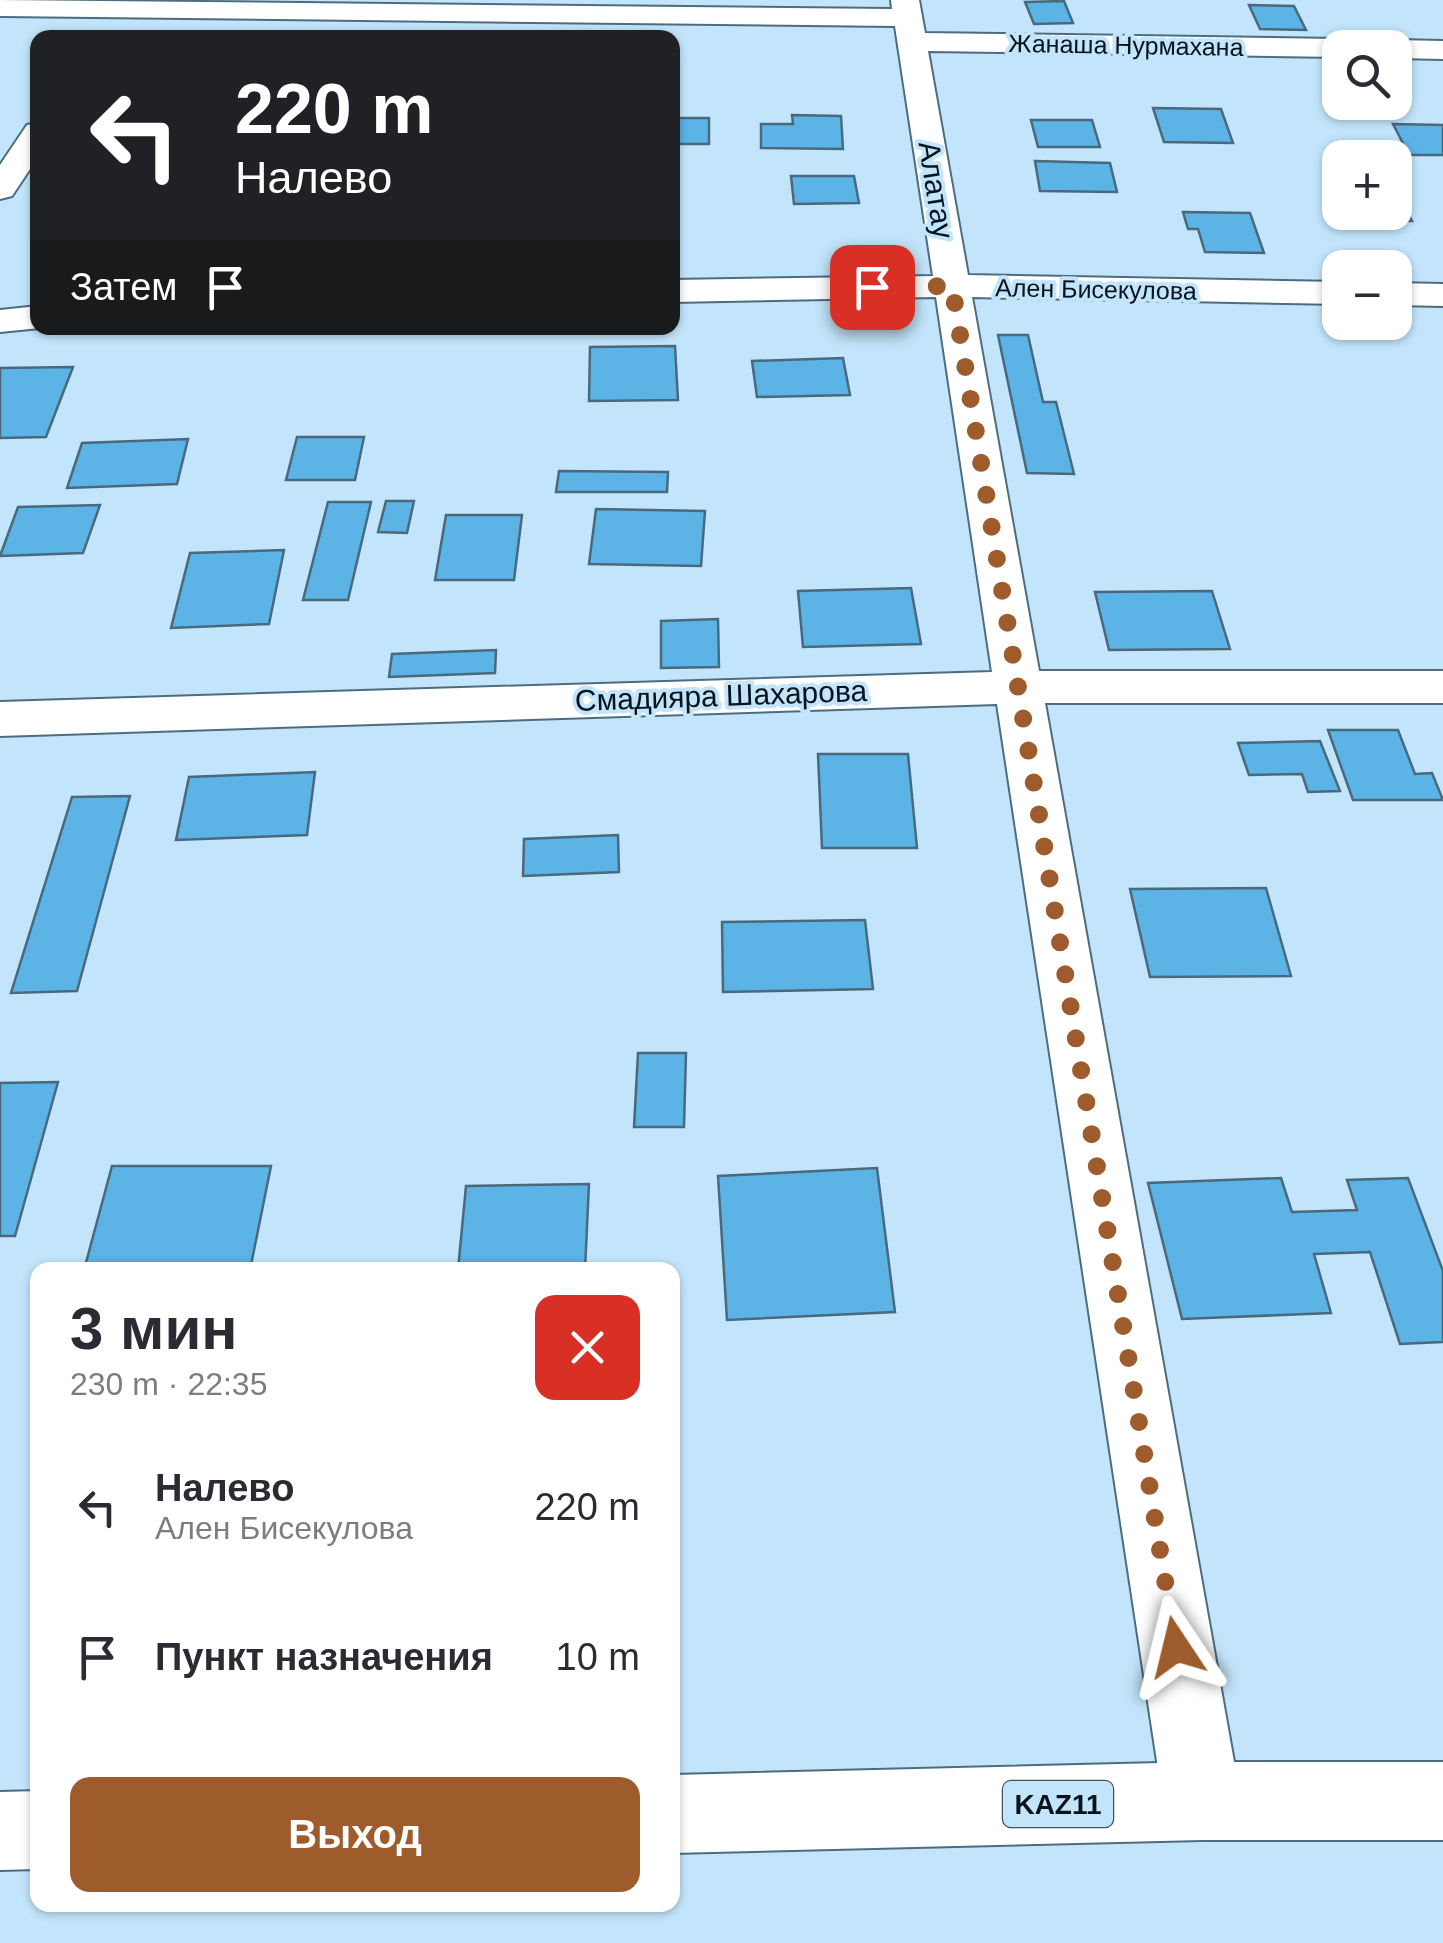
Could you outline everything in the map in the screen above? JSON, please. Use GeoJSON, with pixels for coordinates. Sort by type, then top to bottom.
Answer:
{"type":"FeatureCollection","features":[{"type":"Feature","properties":{"kind":"main road","name":"Жанаша Нурмахана"},"geometry":{"type":"LineString","coordinates":[[0,8],[908,20],[1322,47]]}},
{"type":"Feature","properties":{"kind":"main road"},"geometry":{"type":"LineString","coordinates":[[104,30],[117,9]]}},
{"type":"Feature","properties":{"kind":"main road","name":"Алатау"},"geometry":{"type":"LineString","coordinates":[[908,20],[1202,1801]]}},
{"type":"Feature","properties":{"kind":"main road"},"geometry":{"type":"LineString","coordinates":[[1412,49],[1443,50]]}},
{"type":"Feature","properties":{"kind":"main road"},"geometry":{"type":"LineString","coordinates":[[0,189],[30,144]]}},
{"type":"Feature","properties":{"kind":"main road","name":"Ален Бисекулова"},"geometry":{"type":"LineString","coordinates":[[680,290],[952,286],[1322,293]]}},
{"type":"Feature","properties":{"kind":"main road"},"geometry":{"type":"LineString","coordinates":[[1412,294],[1443,295]]}},
{"type":"Feature","properties":{"kind":"main road"},"geometry":{"type":"LineString","coordinates":[[0,321],[30,318]]}},
{"type":"Feature","properties":{"kind":"main road","name":"Смадияра Шахарова"},"geometry":{"type":"LineString","coordinates":[[0,718],[1018,687],[1443,687]]}},
{"type":"Feature","properties":{"kind":"main road","name":"KAZ11"},"geometry":{"type":"LineString","coordinates":[[680,1814],[1202,1801],[1443,1801]]}},
{"type":"Feature","properties":{"kind":"main road"},"geometry":{"type":"LineString","coordinates":[[0,1831],[30,1830]]}},
{"type":"Feature","properties":{"kind":"building"},"geometry":{"type":"Polygon","coordinates":[[[1064,1],[1073,23],[1034,24],[1025,2],[1064,1]]]}},
{"type":"Feature","properties":{"kind":"building"},"geometry":{"type":"Polygon","coordinates":[[[1249,5],[1294,6],[1306,30],[1260,29],[1249,5]]]}},
{"type":"Feature","properties":{"kind":"building"},"geometry":{"type":"Polygon","coordinates":[[[1153,108],[1221,109],[1233,143],[1164,142],[1153,108]]]}},
{"type":"Feature","properties":{"kind":"building"},"geometry":{"type":"Polygon","coordinates":[[[792,115],[841,116],[843,149],[761,148],[761,124],[793,124],[792,115]]]}},
{"type":"Feature","properties":{"kind":"building"},"geometry":{"type":"Polygon","coordinates":[[[680,118],[709,118],[709,144],[680,144],[680,118]]]}},
{"type":"Feature","properties":{"kind":"building"},"geometry":{"type":"Polygon","coordinates":[[[1031,120],[1092,120],[1100,147],[1038,147],[1031,120]]]}},
{"type":"Feature","properties":{"kind":"building"},"geometry":{"type":"Polygon","coordinates":[[[1393,124],[1443,125],[1443,155],[1412,155],[1412,140],[1401,140],[1393,124]]]}},
{"type":"Feature","properties":{"kind":"building"},"geometry":{"type":"Polygon","coordinates":[[[1035,161],[1110,163],[1117,192],[1040,191],[1035,161]]]}},
{"type":"Feature","properties":{"kind":"building"},"geometry":{"type":"Polygon","coordinates":[[[791,176],[854,176],[859,203],[794,204],[791,176]]]}},
{"type":"Feature","properties":{"kind":"building"},"geometry":{"type":"Polygon","coordinates":[[[1183,212],[1250,213],[1264,253],[1205,252],[1198,229],[1188,229],[1183,212]]]}},
{"type":"Feature","properties":{"kind":"building"},"geometry":{"type":"Polygon","coordinates":[[[998,335],[1028,335],[1043,402],[1056,402],[1074,474],[1027,473],[998,335]]]}},
{"type":"Feature","properties":{"kind":"building"},"geometry":{"type":"Polygon","coordinates":[[[675,346],[678,400],[589,401],[590,347],[675,346]]]}},
{"type":"Feature","properties":{"kind":"building"},"geometry":{"type":"Polygon","coordinates":[[[843,358],[850,395],[757,397],[752,361],[843,358]]]}},
{"type":"Feature","properties":{"kind":"building"},"geometry":{"type":"Polygon","coordinates":[[[73,367],[46,437],[0,438],[0,368],[73,367]]]}},
{"type":"Feature","properties":{"kind":"building"},"geometry":{"type":"Polygon","coordinates":[[[297,437],[364,437],[355,480],[286,480],[297,437]]]}},
{"type":"Feature","properties":{"kind":"building"},"geometry":{"type":"Polygon","coordinates":[[[188,439],[177,484],[67,488],[82,443],[188,439]]]}},
{"type":"Feature","properties":{"kind":"building"},"geometry":{"type":"Polygon","coordinates":[[[559,471],[668,472],[667,492],[556,492],[559,471]]]}},
{"type":"Feature","properties":{"kind":"building"},"geometry":{"type":"Polygon","coordinates":[[[386,501],[414,501],[407,533],[378,532],[386,501]]]}},
{"type":"Feature","properties":{"kind":"building"},"geometry":{"type":"Polygon","coordinates":[[[328,502],[371,502],[348,600],[303,600],[328,502]]]}},
{"type":"Feature","properties":{"kind":"building"},"geometry":{"type":"Polygon","coordinates":[[[100,505],[83,553],[0,556],[18,507],[100,505]]]}},
{"type":"Feature","properties":{"kind":"building"},"geometry":{"type":"Polygon","coordinates":[[[596,509],[705,511],[701,566],[589,564],[596,509]]]}},
{"type":"Feature","properties":{"kind":"building"},"geometry":{"type":"Polygon","coordinates":[[[446,515],[522,515],[514,580],[435,580],[446,515]]]}},
{"type":"Feature","properties":{"kind":"building"},"geometry":{"type":"Polygon","coordinates":[[[284,550],[269,624],[171,628],[190,553],[284,550]]]}},
{"type":"Feature","properties":{"kind":"building"},"geometry":{"type":"Polygon","coordinates":[[[911,588],[921,644],[803,647],[798,591],[911,588]]]}},
{"type":"Feature","properties":{"kind":"building"},"geometry":{"type":"Polygon","coordinates":[[[1212,591],[1230,649],[1109,650],[1095,592],[1212,591]]]}},
{"type":"Feature","properties":{"kind":"building"},"geometry":{"type":"Polygon","coordinates":[[[718,619],[719,667],[661,668],[661,621],[718,619]]]}},
{"type":"Feature","properties":{"kind":"building"},"geometry":{"type":"Polygon","coordinates":[[[496,650],[495,673],[389,677],[392,654],[496,650]]]}},
{"type":"Feature","properties":{"kind":"building"},"geometry":{"type":"Polygon","coordinates":[[[1328,730],[1398,730],[1415,774],[1432,773],[1443,800],[1353,800],[1328,730]]]}},
{"type":"Feature","properties":{"kind":"building"},"geometry":{"type":"Polygon","coordinates":[[[1320,741],[1340,791],[1308,792],[1302,774],[1249,775],[1238,743],[1320,741]]]}},
{"type":"Feature","properties":{"kind":"building"},"geometry":{"type":"Polygon","coordinates":[[[818,754],[908,754],[917,848],[822,848],[818,754]]]}},
{"type":"Feature","properties":{"kind":"building"},"geometry":{"type":"Polygon","coordinates":[[[315,772],[307,835],[176,840],[189,777],[315,772]]]}},
{"type":"Feature","properties":{"kind":"building"},"geometry":{"type":"Polygon","coordinates":[[[130,796],[77,991],[11,993],[72,797],[130,796]]]}},
{"type":"Feature","properties":{"kind":"building"},"geometry":{"type":"Polygon","coordinates":[[[618,835],[619,872],[523,876],[524,839],[618,835]]]}},
{"type":"Feature","properties":{"kind":"building"},"geometry":{"type":"Polygon","coordinates":[[[1266,888],[1291,976],[1150,977],[1130,889],[1266,888]]]}},
{"type":"Feature","properties":{"kind":"building"},"geometry":{"type":"Polygon","coordinates":[[[865,920],[873,989],[723,992],[722,922],[865,920]]]}},
{"type":"Feature","properties":{"kind":"building"},"geometry":{"type":"Polygon","coordinates":[[[638,1053],[686,1053],[684,1127],[634,1127],[638,1053]]]}},
{"type":"Feature","properties":{"kind":"building"},"geometry":{"type":"Polygon","coordinates":[[[58,1082],[15,1236],[0,1236],[0,1083],[58,1082]]]}},
{"type":"Feature","properties":{"kind":"building"},"geometry":{"type":"Polygon","coordinates":[[[112,1166],[271,1166],[252,1262],[86,1262],[112,1166]]]}},
{"type":"Feature","properties":{"kind":"building"},"geometry":{"type":"Polygon","coordinates":[[[877,1168],[895,1312],[727,1320],[718,1176],[877,1168]]]}},
{"type":"Feature","properties":{"kind":"building"},"geometry":{"type":"Polygon","coordinates":[[[1281,1178],[1292,1212],[1357,1210],[1347,1180],[1408,1178],[1443,1271],[1443,1342],[1400,1344],[1370,1252],[1314,1254],[1331,1313],[1182,1319],[1148,1183],[1281,1178]]]}},
{"type":"Feature","properties":{"kind":"building"},"geometry":{"type":"Polygon","coordinates":[[[589,1184],[585,1262],[459,1262],[466,1186],[589,1184]]]}},
{"type":"Feature","properties":{"kind":"route"},"geometry":{"type":"LineString","coordinates":[[872,287],[952,286],[1176,1647]]}}]}
